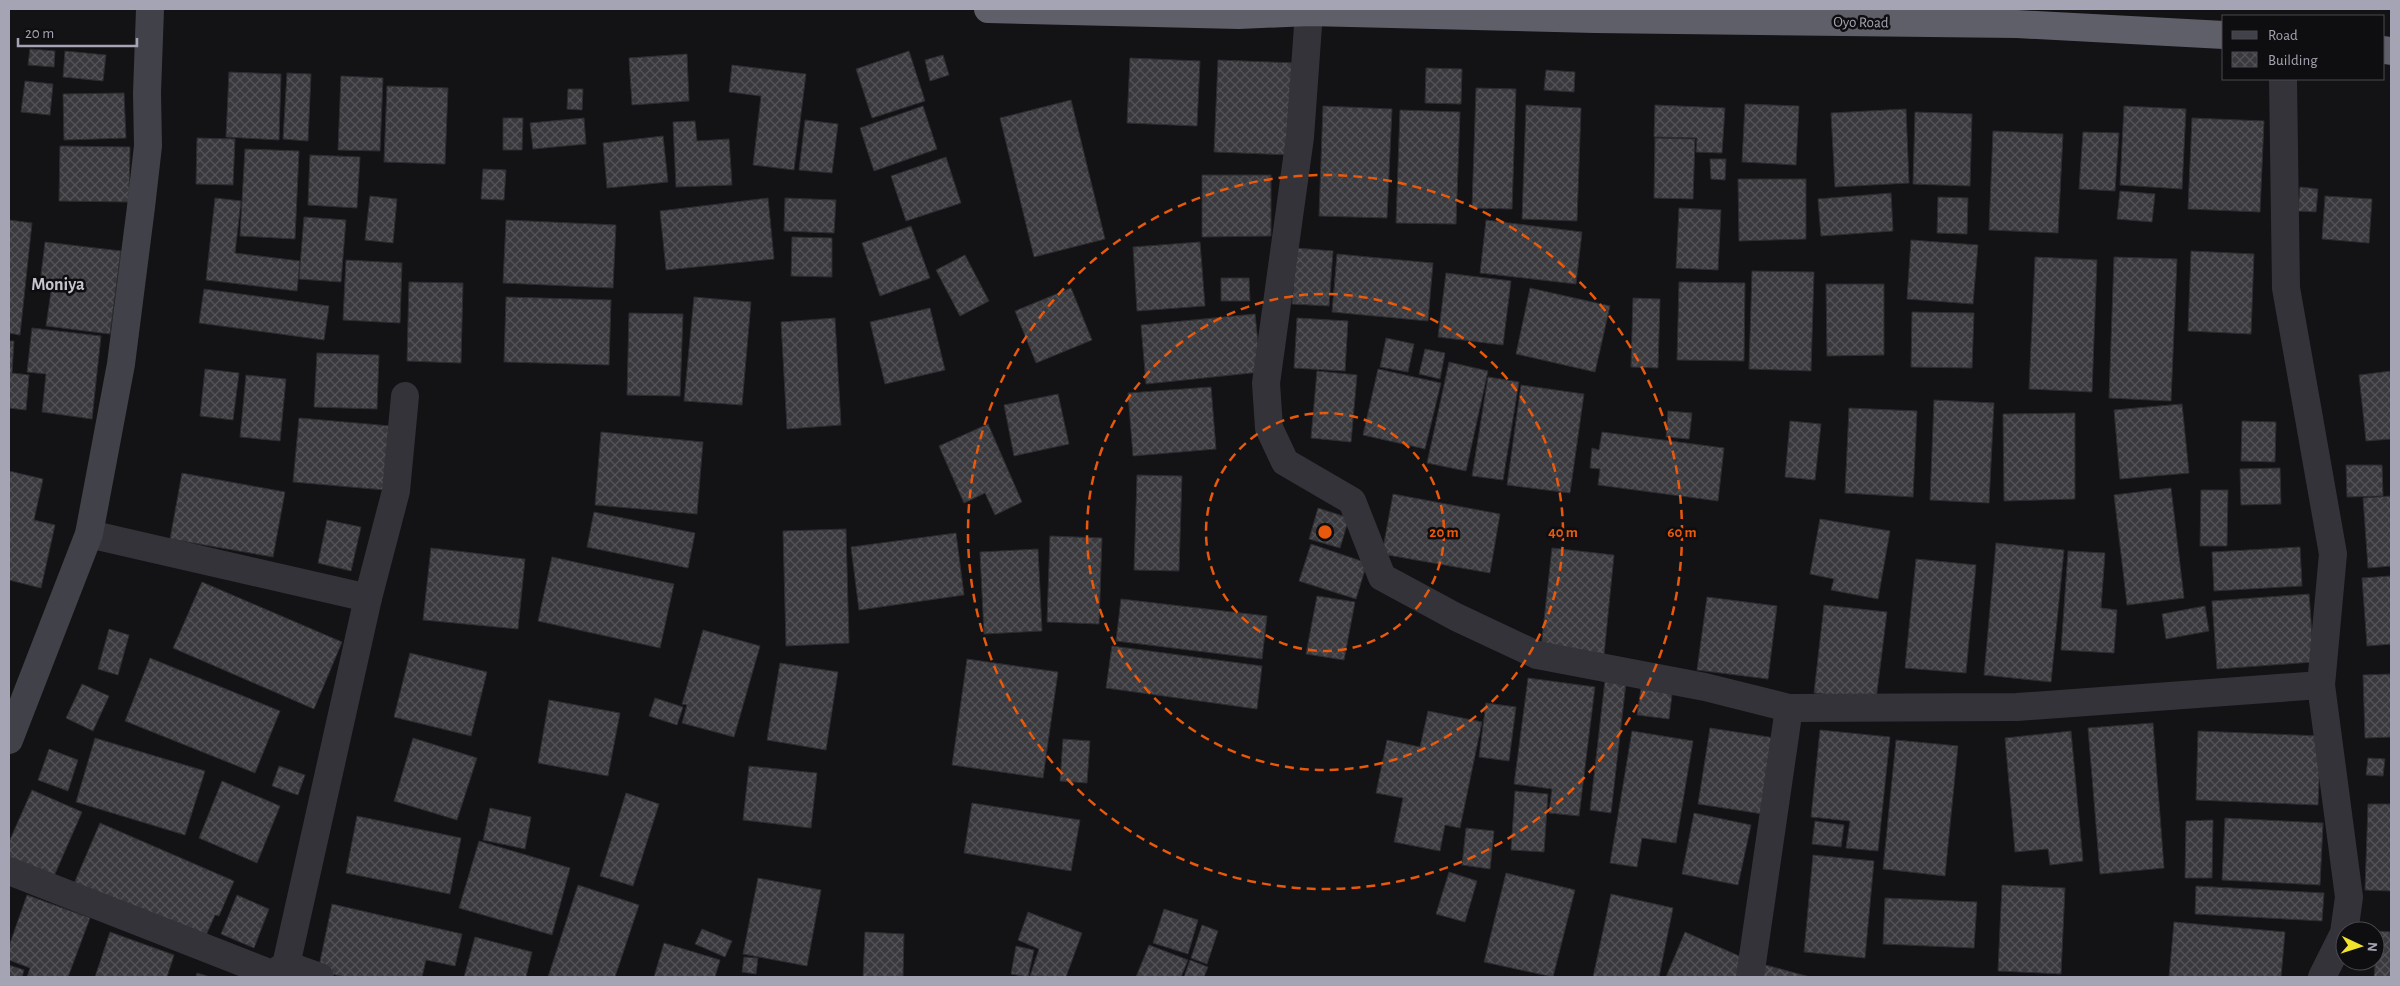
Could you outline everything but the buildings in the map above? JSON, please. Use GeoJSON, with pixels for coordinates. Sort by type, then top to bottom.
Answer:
{"type":"FeatureCollection","features":[{"type":"Feature","properties":{"kind":"highway","name":"Oyo Road"},"geometry":{"type":"LineString","coordinates":[[988,9],[1595,14],[2017,24],[2222,35]]}},
{"type":"Feature","properties":{"kind":"street"},"geometry":{"type":"LineString","coordinates":[[9,740],[89,534],[121,364],[141,207],[148,146],[147,93],[150,9]]}},
{"type":"Feature","properties":{"kind":"street"},"geometry":{"type":"LineString","coordinates":[[1310,12],[1300,138],[1266,383],[1269,428],[1285,462],[1352,501],[1382,577],[1456,617],[1537,655],[1705,688],[1789,708],[2017,707],[2321,685]]}},
{"type":"Feature","properties":{"kind":"street"},"geometry":{"type":"LineString","coordinates":[[2283,80],[2286,288],[2333,554],[2321,685],[2349,896],[2344,933],[2322,977]]}},
{"type":"Feature","properties":{"kind":"street"},"geometry":{"type":"LineString","coordinates":[[276,972],[396,491],[405,396]]}},
{"type":"Feature","properties":{"kind":"street"},"geometry":{"type":"LineString","coordinates":[[89,534],[368,598]]}},
{"type":"Feature","properties":{"kind":"street"},"geometry":{"type":"LineString","coordinates":[[1750,977],[1789,708]]}},
{"type":"Feature","properties":{"kind":"street"},"geometry":{"type":"LineString","coordinates":[[9,871],[276,972],[320,977]]}},
{"type":"Feature","properties":{"kind":"district","name":"Moniya"},"geometry":{"type":"Point","coordinates":[58,284]}}]}
